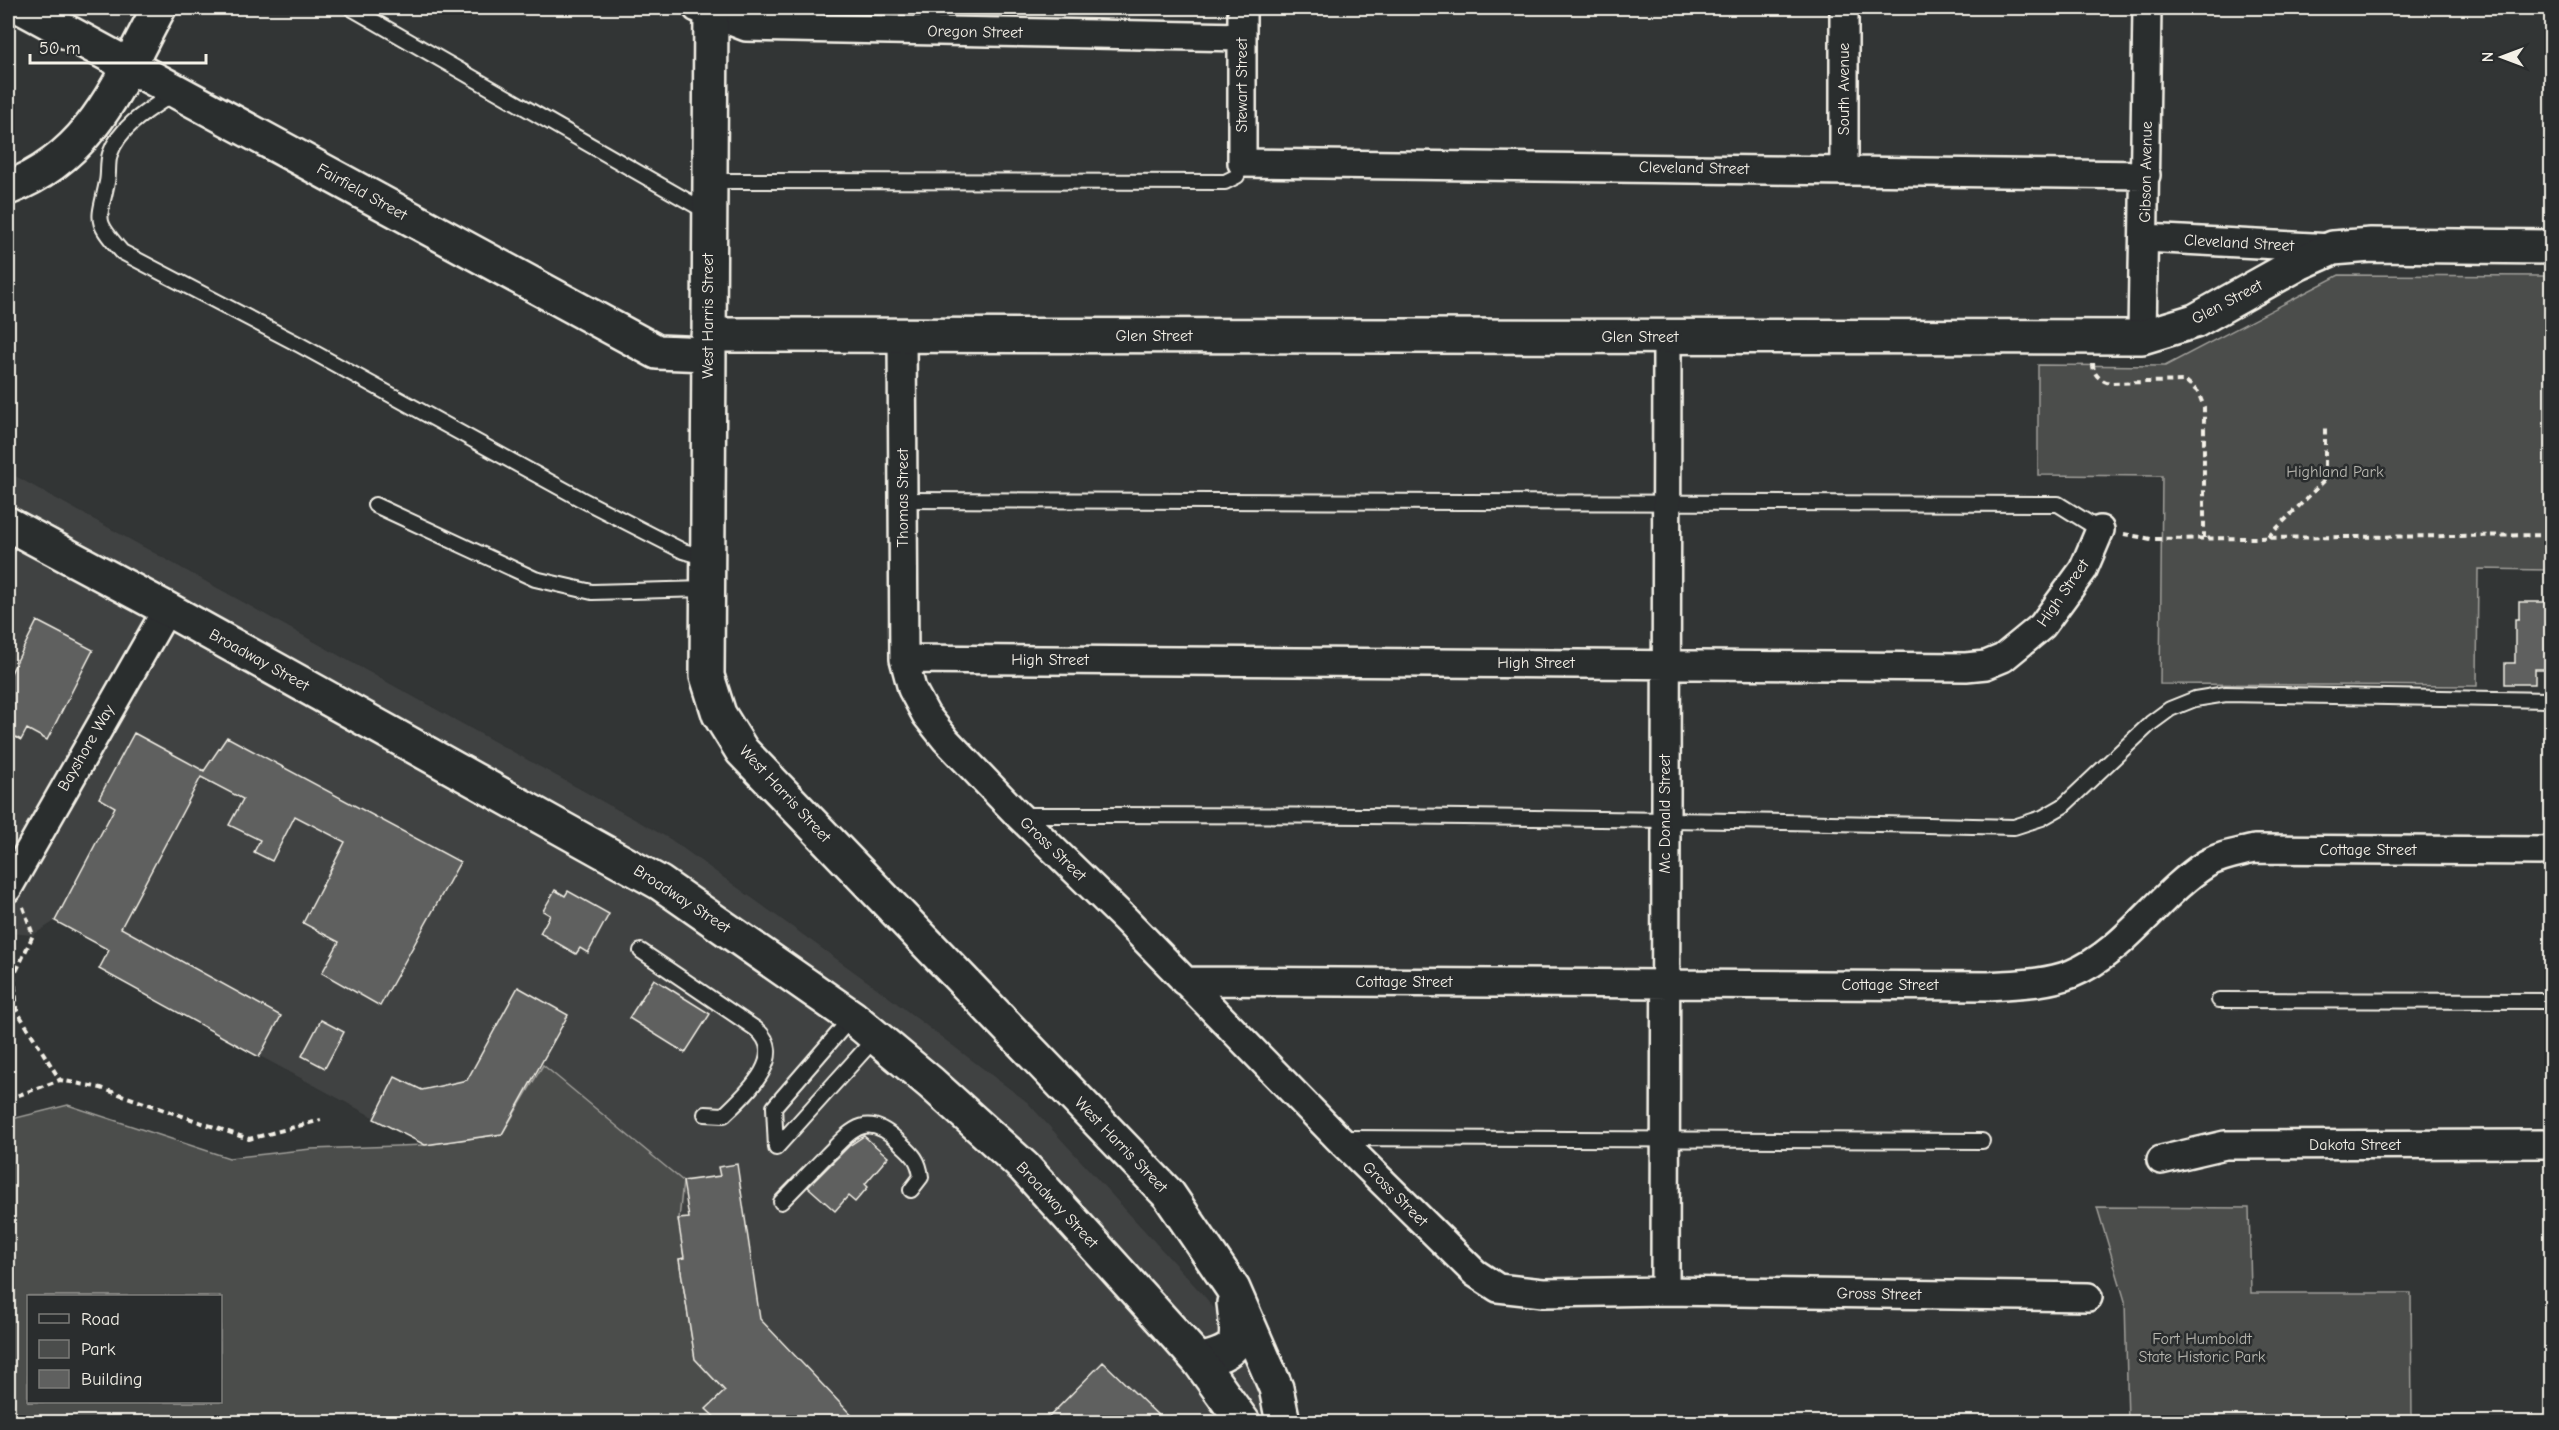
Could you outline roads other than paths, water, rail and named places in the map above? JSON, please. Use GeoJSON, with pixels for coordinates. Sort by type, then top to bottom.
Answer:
{"type":"FeatureCollection","features":[{"type":"Feature","properties":{"kind":"main road","name":"Fairfield Street"},"geometry":{"type":"LineString","coordinates":[[23,8],[657,352],[708,345]]}},
{"type":"Feature","properties":{"kind":"main road"},"geometry":{"type":"LineString","coordinates":[[8,188],[28,180],[67,155],[93,126],[159,8]]}},
{"type":"Feature","properties":{"kind":"main road","name":"West Harris Street"},"geometry":{"type":"LineString","coordinates":[[706,9],[709,197],[707,676],[719,714],[742,751],[1169,1195],[1233,1289],[1276,1388],[1283,1422]]}},
{"type":"Feature","properties":{"kind":"main road","name":"Glen Street"},"geometry":{"type":"LineString","coordinates":[[708,345],[902,336],[2142,337],[2195,321],[2299,263],[2333,248],[2371,245],[2552,247]]}},
{"type":"Feature","properties":{"kind":"main road","name":"Broadway Street"},"geometry":{"type":"LineString","coordinates":[[8,524],[167,609],[660,883],[864,1026],[1024,1167],[1199,1361],[1243,1422]]}},
{"type":"Feature","properties":{"kind":"main road","name":"West Harris Street"},"geometry":{"type":"LineString","coordinates":[[1199,1361],[1226,1354],[1235,1344],[1237,1328],[1233,1289]]}},
{"type":"Feature","properties":{"kind":"street","name":"Stewart Street"},"geometry":{"type":"LineString","coordinates":[[1242,8],[1242,163]]}},
{"type":"Feature","properties":{"kind":"street","name":"South Avenue"},"geometry":{"type":"LineString","coordinates":[[1844,8],[1844,170]]}},
{"type":"Feature","properties":{"kind":"street","name":"Gibson Avenue"},"geometry":{"type":"LineString","coordinates":[[2142,337],[2147,8]]}},
{"type":"Feature","properties":{"kind":"street","name":"Oregon Street"},"geometry":{"type":"LineString","coordinates":[[706,9],[746,27],[1242,37]]}},
{"type":"Feature","properties":{"kind":"street","name":"Cleveland Street"},"geometry":{"type":"LineString","coordinates":[[1242,163],[2146,175]]}},
{"type":"Feature","properties":{"kind":"street","name":"Cleveland Street"},"geometry":{"type":"LineString","coordinates":[[2145,238],[2333,248]]}},
{"type":"Feature","properties":{"kind":"street","name":"Thomas Street"},"geometry":{"type":"LineString","coordinates":[[902,336],[904,659]]}},
{"type":"Feature","properties":{"kind":"street","name":"Mc Donald Street"},"geometry":{"type":"LineString","coordinates":[[1665,1291],[1667,337]]}},
{"type":"Feature","properties":{"kind":"street","name":"High Street"},"geometry":{"type":"LineString","coordinates":[[904,659],[1966,667],[1986,665],[2003,658],[2042,626],[2083,570],[2100,530]]}},
{"type":"Feature","properties":{"kind":"street","name":"Bayshore Way"},"geometry":{"type":"LineString","coordinates":[[10,882],[167,609]]}},
{"type":"Feature","properties":{"kind":"street","name":"Gross Street"},"geometry":{"type":"LineString","coordinates":[[904,659],[912,689],[926,715],[945,740],[1125,919],[1338,1138],[1475,1273],[1498,1288],[1543,1293],[1665,1291],[2088,1298]]}},
{"type":"Feature","properties":{"kind":"street","name":"Cottage Street"},"geometry":{"type":"LineString","coordinates":[[1184,981],[1989,986],[2052,980],[2073,974],[2096,960],[2137,927],[2166,897],[2205,865],[2220,857],[2254,849],[2552,851]]}},
{"type":"Feature","properties":{"kind":"street","name":"Dakota Street"},"geometry":{"type":"LineString","coordinates":[[2161,1160],[2225,1145],[2552,1144]]}},
{"type":"Feature","properties":{"kind":"lane"},"geometry":{"type":"LineString","coordinates":[[351,8],[709,197],[1225,182],[1237,176],[1242,163]]}},
{"type":"Feature","properties":{"kind":"lane"},"geometry":{"type":"LineString","coordinates":[[177,91],[124,131],[109,157],[108,180],[99,215],[103,230],[122,252],[300,345],[581,499],[683,551],[706,573]]}},
{"type":"Feature","properties":{"kind":"lane"},"geometry":{"type":"LineString","coordinates":[[93,126],[109,157]]}},
{"type":"Feature","properties":{"kind":"lane"},"geometry":{"type":"LineString","coordinates":[[903,500],[2058,504],[2100,530]]}},
{"type":"Feature","properties":{"kind":"lane"},"geometry":{"type":"LineString","coordinates":[[375,505],[535,579],[592,592],[706,573]]}},
{"type":"Feature","properties":{"kind":"lane"},"geometry":{"type":"LineString","coordinates":[[1018,815],[1246,814],[1665,819],[2014,828],[2042,818],[2063,806],[2151,723],[2170,709],[2195,699],[2226,694],[2552,700]]}},
{"type":"Feature","properties":{"kind":"lane"},"geometry":{"type":"LineString","coordinates":[[641,951],[764,1035],[769,1047],[768,1062],[734,1105],[724,1114],[705,1114]]}},
{"type":"Feature","properties":{"kind":"lane"},"geometry":{"type":"LineString","coordinates":[[2219,999],[2552,1000]]}},
{"type":"Feature","properties":{"kind":"lane"},"geometry":{"type":"LineString","coordinates":[[864,1026],[776,1148],[774,1107],[864,1026]]}},
{"type":"Feature","properties":{"kind":"lane"},"geometry":{"type":"LineString","coordinates":[[781,1202],[843,1136],[859,1127],[869,1125],[878,1126],[889,1133],[920,1163],[921,1177],[911,1190]]}},
{"type":"Feature","properties":{"kind":"lane"},"geometry":{"type":"LineString","coordinates":[[1338,1138],[1982,1141]]}},
{"type":"Feature","properties":{"kind":"park label","name":"Highland Park"},"geometry":{"type":"Point","coordinates":[2335,472]}},
{"type":"Feature","properties":{"kind":"park label","name":"Fort Humboldt State Historic Park"},"geometry":{"type":"Point","coordinates":[2202,1348]}}]}
